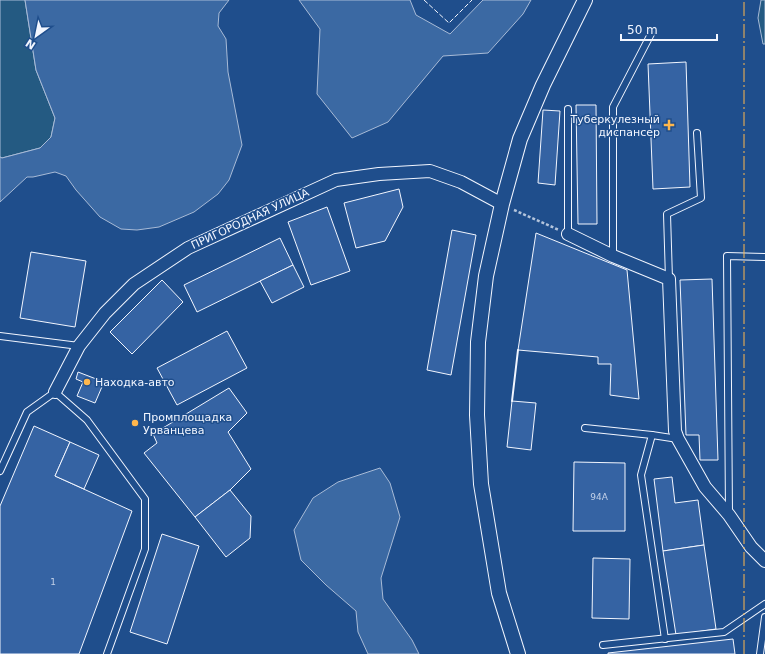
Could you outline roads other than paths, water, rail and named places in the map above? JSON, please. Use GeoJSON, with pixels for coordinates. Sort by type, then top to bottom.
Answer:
{"type":"FeatureCollection","features":[{"type":"Feature","properties":{"kind":"street"},"geometry":{"type":"LineString","coordinates":[[518,654],[498,585],[481,484],[477,415],[479,335],[486,276],[502,204],[520,138],[543,85],[585,0]]}},
{"type":"Feature","properties":{"kind":"street","name":"ПРИГОРОДНАЯ УЛИЦА"},"geometry":{"type":"LineString","coordinates":[[55,392],[79,346],[105,313],[134,284],[188,248],[336,180],[379,174],[430,171],[461,182],[502,204]]}},
{"type":"Feature","properties":{"kind":"street"},"geometry":{"type":"LineString","coordinates":[[568,234],[614,256],[669,279],[675,431],[678,439],[706,487],[729,515],[752,547],[765,561]]}},
{"type":"Feature","properties":{"kind":"lane"},"geometry":{"type":"LineString","coordinates":[[614,256],[613,107],[651,34]]}},
{"type":"Feature","properties":{"kind":"lane"},"geometry":{"type":"LineString","coordinates":[[568,109],[568,234]]}},
{"type":"Feature","properties":{"kind":"lane"},"geometry":{"type":"LineString","coordinates":[[669,279],[667,214],[700,198],[697,133]]}},
{"type":"Feature","properties":{"kind":"lane"},"geometry":{"type":"LineString","coordinates":[[729,515],[727,256],[765,258]]}},
{"type":"Feature","properties":{"kind":"lane"},"geometry":{"type":"LineString","coordinates":[[0,336],[79,346]]}},
{"type":"Feature","properties":{"kind":"lane"},"geometry":{"type":"LineString","coordinates":[[0,471],[27,412],[55,392],[86,420],[145,499],[145,549],[107,654]]}},
{"type":"Feature","properties":{"kind":"lane"},"geometry":{"type":"LineString","coordinates":[[585,428],[678,439]]}},
{"type":"Feature","properties":{"kind":"lane"},"geometry":{"type":"LineString","coordinates":[[652,435],[641,475],[665,639]]}},
{"type":"Feature","properties":{"kind":"lane"},"geometry":{"type":"LineString","coordinates":[[603,645],[724,632],[765,604]]}},
{"type":"Feature","properties":{"kind":"lane"},"geometry":{"type":"LineString","coordinates":[[760,654],[765,617]]}},
{"type":"Feature","properties":{"kind":"place","name":"Туберкулезный диспансер"},"geometry":{"type":"Point","coordinates":[669,125]}},
{"type":"Feature","properties":{"kind":"place","name":"Находка-авто"},"geometry":{"type":"Point","coordinates":[87,382]}},
{"type":"Feature","properties":{"kind":"place","name":"Промплощадка Урванцева"},"geometry":{"type":"Point","coordinates":[135,423]}}]}
